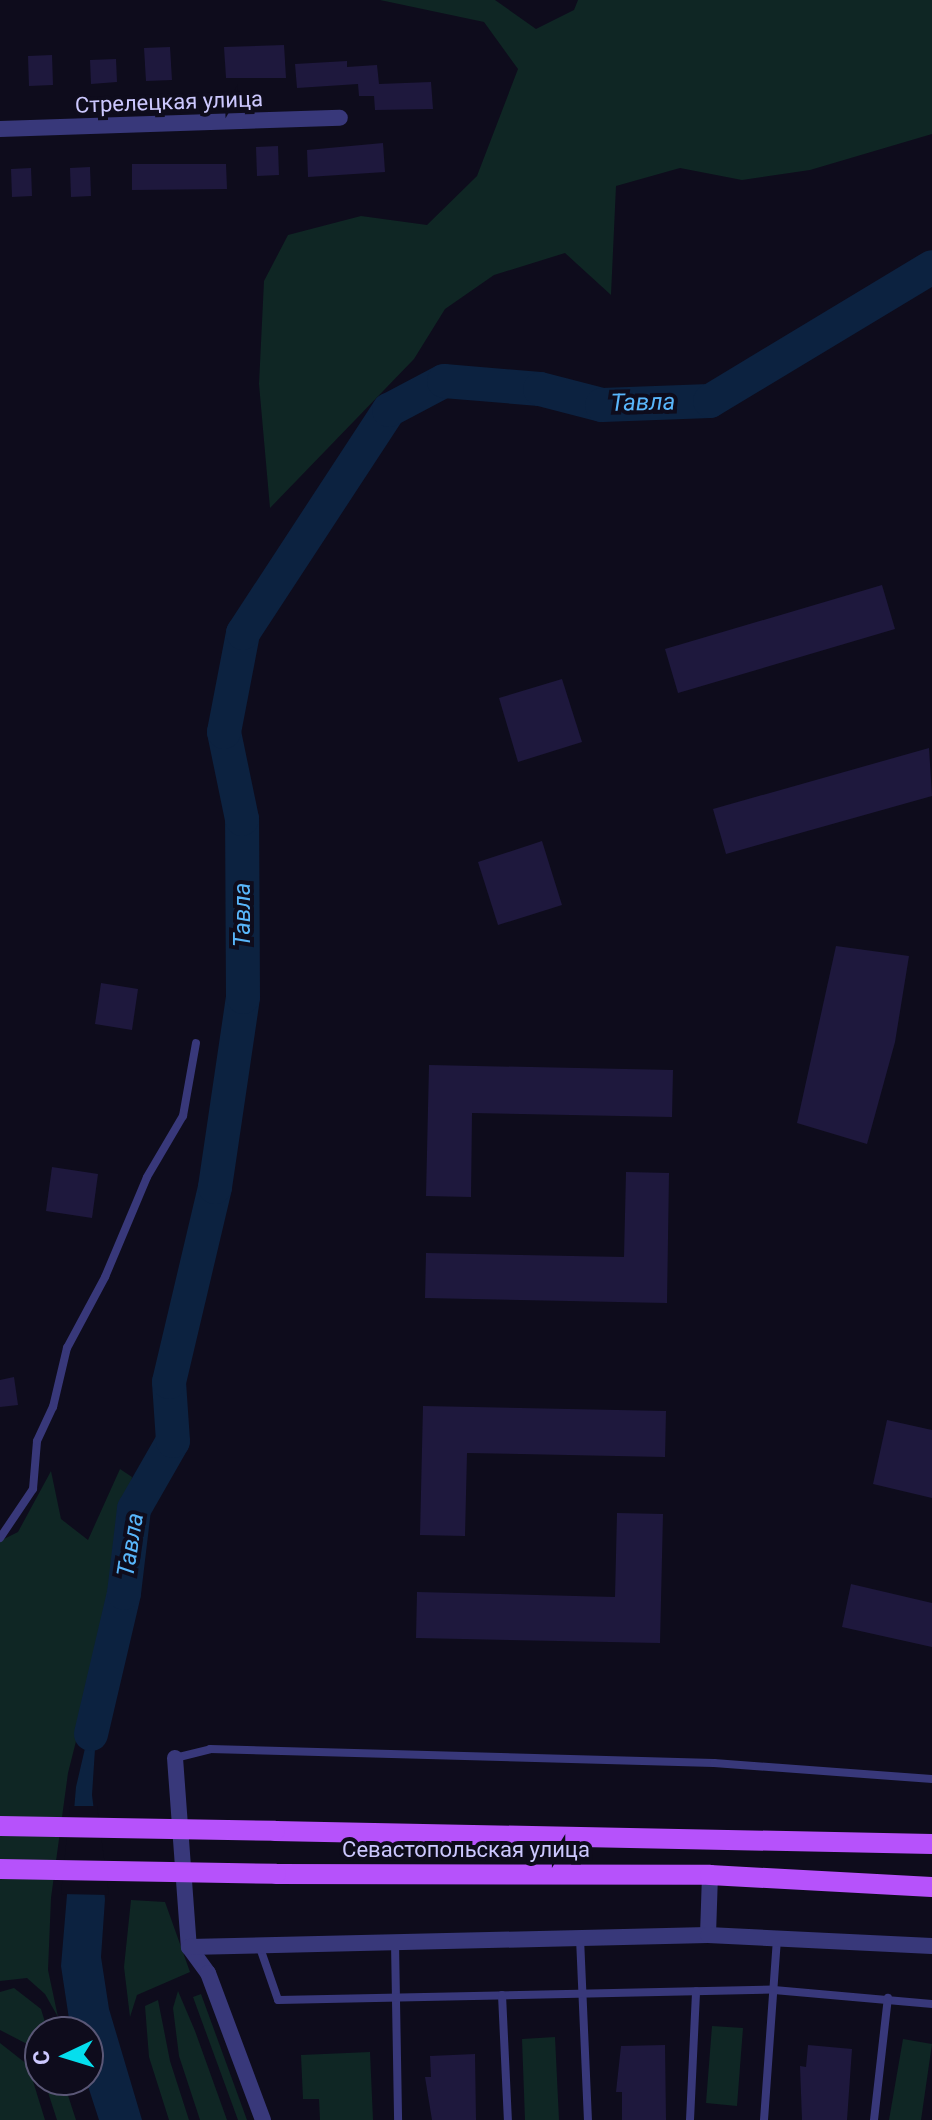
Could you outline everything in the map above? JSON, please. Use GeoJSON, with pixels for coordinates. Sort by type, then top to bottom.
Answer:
{"type":"FeatureCollection","features":[{"type":"Feature","properties":{"kind":"main road","name":"Севастопольская улица"},"geometry":{"type":"LineString","coordinates":[[0,1826],[713,1836],[932,1844]]}},
{"type":"Feature","properties":{"kind":"main road","name":"Севастопольская улица"},"geometry":{"type":"LineString","coordinates":[[0,1869],[276,1874],[710,1875],[932,1887]]}},
{"type":"Feature","properties":{"kind":"street","name":"Стрелецкая улица"},"geometry":{"type":"LineString","coordinates":[[0,129],[340,118]]}},
{"type":"Feature","properties":{"kind":"street"},"geometry":{"type":"LineString","coordinates":[[175,1758],[189,1947],[208,1973],[263,2120]]}},
{"type":"Feature","properties":{"kind":"street"},"geometry":{"type":"LineString","coordinates":[[708,1935],[710,1875]]}},
{"type":"Feature","properties":{"kind":"street"},"geometry":{"type":"LineString","coordinates":[[189,1947],[708,1935],[932,1946]]}},
{"type":"Feature","properties":{"kind":"lane"},"geometry":{"type":"LineString","coordinates":[[0,1538],[33,1489],[37,1441],[53,1407],[67,1348],[105,1277],[147,1177],[183,1116],[196,1043]]}},
{"type":"Feature","properties":{"kind":"lane"},"geometry":{"type":"LineString","coordinates":[[175,1758],[210,1749],[667,1761],[932,1779]]}},
{"type":"Feature","properties":{"kind":"lane"},"geometry":{"type":"LineString","coordinates":[[580,1937],[588,2120]]}},
{"type":"Feature","properties":{"kind":"lane"},"geometry":{"type":"LineString","coordinates":[[764,2120],[777,1939]]}},
{"type":"Feature","properties":{"kind":"lane"},"geometry":{"type":"LineString","coordinates":[[395,1943],[398,2120]]}},
{"type":"Feature","properties":{"kind":"lane"},"geometry":{"type":"LineString","coordinates":[[259,1945],[278,2000],[774,1990],[932,2004]]}},
{"type":"Feature","properties":{"kind":"lane"},"geometry":{"type":"LineString","coordinates":[[690,2120],[696,1991]]}},
{"type":"Feature","properties":{"kind":"lane"},"geometry":{"type":"LineString","coordinates":[[502,1995],[508,2120]]}},
{"type":"Feature","properties":{"kind":"lane"},"geometry":{"type":"LineString","coordinates":[[874,2120],[888,1998]]}},
{"type":"Feature","properties":{"kind":"green space"},"geometry":{"type":"Polygon","coordinates":[[[380,0],[495,0],[536,29],[574,10],[578,0],[932,0],[932,134],[810,170],[742,180],[680,168],[616,186],[611,295],[565,253],[494,275],[445,309],[414,359],[270,508],[259,384],[264,281],[288,235],[361,216],[427,225],[477,176],[518,69],[484,22],[380,0]]]}},
{"type":"Feature","properties":{"kind":"green space"},"geometry":{"type":"Polygon","coordinates":[[[120,1469],[132,1477],[110,1606],[68,1773],[51,1898],[48,1970],[57,2016],[45,1994],[27,1978],[0,1981],[0,1541],[18,1532],[51,1471],[61,1519],[88,1540],[120,1469]]]}},
{"type":"Feature","properties":{"kind":"green space"},"geometry":{"type":"Polygon","coordinates":[[[131,1900],[165,1902],[190,1972],[137,1995],[130,2017],[124,1967],[131,1900]]]}},
{"type":"Feature","properties":{"kind":"green space"},"geometry":{"type":"Polygon","coordinates":[[[14,1988],[41,2009],[43,2016],[24,2016],[24,2042],[0,2030],[0,1992],[14,1988]]]}},
{"type":"Feature","properties":{"kind":"green space"},"geometry":{"type":"Polygon","coordinates":[[[178,1991],[227,2120],[200,2120],[179,2056],[173,2008],[178,1991]]]}},
{"type":"Feature","properties":{"kind":"green space"},"geometry":{"type":"Polygon","coordinates":[[[201,1994],[247,2120],[238,2120],[193,1997],[201,1994]]]}},
{"type":"Feature","properties":{"kind":"green space"},"geometry":{"type":"Polygon","coordinates":[[[158,2000],[170,2061],[189,2120],[169,2120],[149,2057],[145,2006],[158,2000]]]}},
{"type":"Feature","properties":{"kind":"green space"},"geometry":{"type":"Polygon","coordinates":[[[712,2026],[743,2028],[737,2106],[706,2103],[712,2026]]]}},
{"type":"Feature","properties":{"kind":"green space"},"geometry":{"type":"Polygon","coordinates":[[[555,2037],[559,2120],[525,2120],[522,2039],[555,2037]]]}},
{"type":"Feature","properties":{"kind":"green space"},"geometry":{"type":"Polygon","coordinates":[[[903,2039],[932,2044],[921,2120],[889,2120],[903,2039]]]}},
{"type":"Feature","properties":{"kind":"green space"},"geometry":{"type":"Polygon","coordinates":[[[0,2043],[24,2062],[24,2096],[38,2096],[45,2120],[0,2120],[0,2043]]]}},
{"type":"Feature","properties":{"kind":"green space"},"geometry":{"type":"Polygon","coordinates":[[[370,2052],[373,2120],[320,2120],[319,2099],[303,2099],[301,2055],[370,2052]]]}},
{"type":"Feature","properties":{"kind":"green space"},"geometry":{"type":"Polygon","coordinates":[[[49,2096],[68,2096],[76,2120],[57,2120],[49,2096]]]}},
{"type":"Feature","properties":{"kind":"water"},"geometry":{"type":"Polygon","coordinates":[[[99,1688],[92,1795],[105,1899],[101,1957],[109,2009],[142,2120],[99,2120],[91,2096],[104,2096],[104,2016],[69,2016],[61,1966],[76,1787],[99,1688]]]}},
{"type":"Feature","properties":{"kind":"pier"},"geometry":{"type":"Polygon","coordinates":[[[70,1806],[97,1806],[109,1895],[61,1894],[70,1806]]]}},
{"type":"Feature","properties":{"kind":"building"},"geometry":{"type":"Polygon","coordinates":[[[284,45],[286,78],[226,78],[224,47],[284,45]]]}},
{"type":"Feature","properties":{"kind":"building"},"geometry":{"type":"Polygon","coordinates":[[[170,47],[172,80],[146,81],[144,48],[170,47]]]}},
{"type":"Feature","properties":{"kind":"building"},"geometry":{"type":"Polygon","coordinates":[[[52,55],[53,85],[29,86],[28,56],[52,55]]]}},
{"type":"Feature","properties":{"kind":"building"},"geometry":{"type":"Polygon","coordinates":[[[116,59],[117,82],[91,84],[90,60],[116,59]]]}},
{"type":"Feature","properties":{"kind":"building"},"geometry":{"type":"Polygon","coordinates":[[[347,61],[347,67],[377,65],[379,84],[431,82],[433,109],[375,110],[374,96],[359,96],[358,84],[297,88],[295,64],[347,61]]]}},
{"type":"Feature","properties":{"kind":"building"},"geometry":{"type":"Polygon","coordinates":[[[383,143],[385,172],[308,177],[307,150],[383,143]]]}},
{"type":"Feature","properties":{"kind":"building"},"geometry":{"type":"Polygon","coordinates":[[[278,146],[279,175],[257,176],[256,147],[278,146]]]}},
{"type":"Feature","properties":{"kind":"building"},"geometry":{"type":"Polygon","coordinates":[[[132,164],[226,164],[227,189],[132,190],[132,164]]]}},
{"type":"Feature","properties":{"kind":"building"},"geometry":{"type":"Polygon","coordinates":[[[90,167],[91,196],[71,197],[70,168],[90,167]]]}},
{"type":"Feature","properties":{"kind":"building"},"geometry":{"type":"Polygon","coordinates":[[[31,168],[32,196],[12,197],[11,169],[31,168]]]}},
{"type":"Feature","properties":{"kind":"building"},"geometry":{"type":"Polygon","coordinates":[[[882,585],[895,629],[678,693],[665,649],[882,585]]]}},
{"type":"Feature","properties":{"kind":"building"},"geometry":{"type":"Polygon","coordinates":[[[562,679],[582,742],[518,762],[499,698],[562,679]]]}},
{"type":"Feature","properties":{"kind":"building"},"geometry":{"type":"Polygon","coordinates":[[[929,748],[932,796],[726,854],[713,809],[929,748]]]}},
{"type":"Feature","properties":{"kind":"building"},"geometry":{"type":"Polygon","coordinates":[[[542,841],[562,905],[498,925],[478,862],[542,841]]]}},
{"type":"Feature","properties":{"kind":"building"},"geometry":{"type":"Polygon","coordinates":[[[836,946],[909,956],[895,1042],[867,1144],[797,1123],[836,946]]]}},
{"type":"Feature","properties":{"kind":"building"},"geometry":{"type":"Polygon","coordinates":[[[101,983],[138,989],[132,1030],[95,1024],[101,983]]]}},
{"type":"Feature","properties":{"kind":"building"},"geometry":{"type":"Polygon","coordinates":[[[429,1065],[673,1070],[672,1117],[472,1113],[471,1197],[426,1196],[429,1065]]]}},
{"type":"Feature","properties":{"kind":"building"},"geometry":{"type":"Polygon","coordinates":[[[52,1167],[98,1174],[92,1218],[46,1211],[52,1167]]]}},
{"type":"Feature","properties":{"kind":"building"},"geometry":{"type":"Polygon","coordinates":[[[626,1172],[669,1173],[667,1303],[425,1298],[426,1253],[624,1257],[626,1172]]]}},
{"type":"Feature","properties":{"kind":"building"},"geometry":{"type":"Polygon","coordinates":[[[14,1377],[18,1405],[0,1407],[0,1380],[14,1377]]]}},
{"type":"Feature","properties":{"kind":"building"},"geometry":{"type":"Polygon","coordinates":[[[423,1406],[666,1411],[665,1457],[467,1453],[465,1536],[420,1535],[423,1406]]]}},
{"type":"Feature","properties":{"kind":"building"},"geometry":{"type":"Polygon","coordinates":[[[887,1420],[932,1430],[932,1498],[873,1484],[887,1420]]]}},
{"type":"Feature","properties":{"kind":"building"},"geometry":{"type":"Polygon","coordinates":[[[617,1513],[663,1514],[660,1643],[416,1638],[417,1592],[615,1597],[617,1513]]]}},
{"type":"Feature","properties":{"kind":"building"},"geometry":{"type":"Polygon","coordinates":[[[851,1584],[932,1603],[932,1647],[842,1627],[851,1584]]]}},
{"type":"Feature","properties":{"kind":"building"},"geometry":{"type":"Polygon","coordinates":[[[665,2045],[666,2120],[622,2120],[622,2092],[616,2092],[621,2046],[665,2045]]]}},
{"type":"Feature","properties":{"kind":"building"},"geometry":{"type":"Polygon","coordinates":[[[808,2045],[852,2049],[847,2120],[802,2120],[800,2066],[806,2067],[808,2045]]]}},
{"type":"Feature","properties":{"kind":"building"},"geometry":{"type":"Polygon","coordinates":[[[475,2054],[476,2120],[432,2120],[425,2077],[431,2077],[430,2056],[475,2054]]]}},
{"type":"Feature","properties":{"kind":"waterway","name":"Тавла"},"geometry":{"type":"LineString","coordinates":[[91,1734],[124,1593],[134,1509],[173,1441],[169,1382],[215,1187],[243,997],[242,819],[224,732],[243,633],[389,410],[444,381],[540,389],[602,405],[710,401],[932,267]]}}]}
